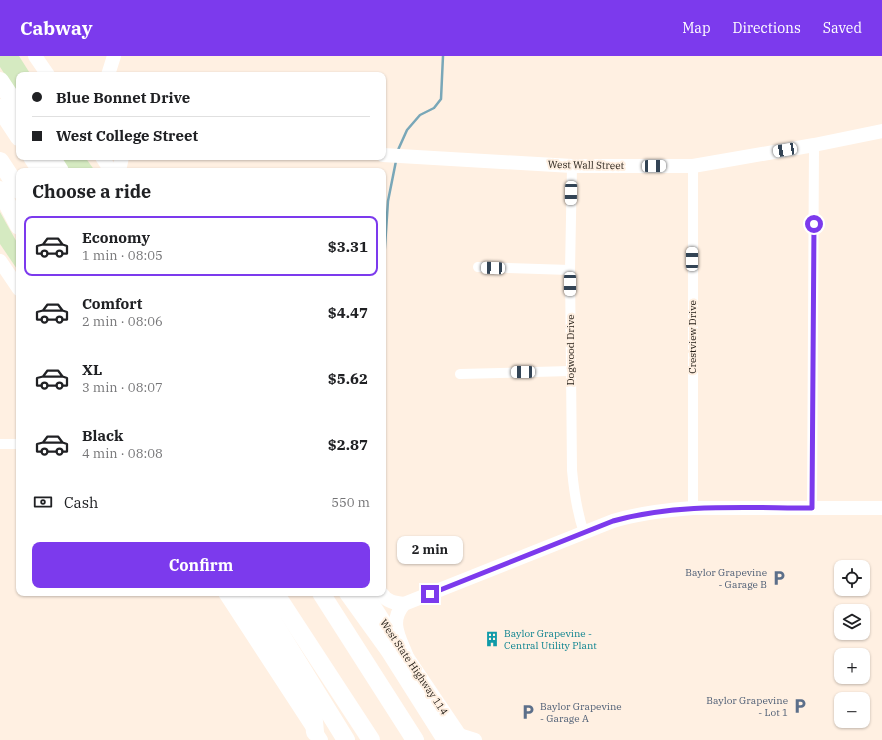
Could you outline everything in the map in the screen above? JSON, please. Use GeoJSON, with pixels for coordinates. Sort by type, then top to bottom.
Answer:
{"type":"FeatureCollection","features":[{"type":"Feature","properties":{"kind":"highway"},"geometry":{"type":"LineString","coordinates":[[0,81],[16,105]]}},
{"type":"Feature","properties":{"kind":"highway"},"geometry":{"type":"LineString","coordinates":[[0,108],[16,132]]}},
{"type":"Feature","properties":{"kind":"highway"},"geometry":{"type":"LineString","coordinates":[[0,161],[16,185]]}},
{"type":"Feature","properties":{"kind":"highway"},"geometry":{"type":"LineString","coordinates":[[0,190],[16,220]]}},
{"type":"Feature","properties":{"kind":"highway"},"geometry":{"type":"LineString","coordinates":[[239,596],[313,710],[318,736]]}},
{"type":"Feature","properties":{"kind":"highway"},"geometry":{"type":"LineString","coordinates":[[260,596],[279,632],[346,740]]}},
{"type":"Feature","properties":{"kind":"highway"},"geometry":{"type":"LineString","coordinates":[[277,596],[371,740]]}},
{"type":"Feature","properties":{"kind":"highway"},"geometry":{"type":"LineString","coordinates":[[323,596],[416,740]]}},
{"type":"Feature","properties":{"kind":"highway"},"geometry":{"type":"LineString","coordinates":[[350,596],[456,738]]}},
{"type":"Feature","properties":{"kind":"street"},"geometry":{"type":"LineString","coordinates":[[35,56],[46,72]]}},
{"type":"Feature","properties":{"kind":"street"},"geometry":{"type":"LineString","coordinates":[[105,56],[107,72]]}},
{"type":"Feature","properties":{"kind":"street"},"geometry":{"type":"LineString","coordinates":[[108,72],[114,56]]}},
{"type":"Feature","properties":{"kind":"street","name":"West Wall Street"},"geometry":{"type":"LineString","coordinates":[[386,155],[572,166],[693,166],[814,145],[882,131]]}},
{"type":"Feature","properties":{"kind":"street"},"geometry":{"type":"LineString","coordinates":[[812,508],[814,145]]}},
{"type":"Feature","properties":{"kind":"street","name":"Dogwood Drive"},"geometry":{"type":"LineString","coordinates":[[572,166],[570,270],[572,470],[578,515],[584,533]]}},
{"type":"Feature","properties":{"kind":"street","name":"Crestview Drive"},"geometry":{"type":"LineString","coordinates":[[693,166],[693,508]]}},
{"type":"Feature","properties":{"kind":"street"},"geometry":{"type":"LineString","coordinates":[[0,261],[16,285]]}},
{"type":"Feature","properties":{"kind":"street"},"geometry":{"type":"LineString","coordinates":[[478,267],[570,270]]}},
{"type":"Feature","properties":{"kind":"street"},"geometry":{"type":"LineString","coordinates":[[460,374],[570,371]]}},
{"type":"Feature","properties":{"kind":"street"},"geometry":{"type":"LineString","coordinates":[[0,444],[16,444]]}},
{"type":"Feature","properties":{"kind":"street"},"geometry":{"type":"LineString","coordinates":[[384,596],[389,601],[394,603],[404,604],[613,521],[632,515],[662,510],[693,508],[882,508]]}},
{"type":"Feature","properties":{"kind":"street"},"geometry":{"type":"LineString","coordinates":[[227,596],[318,736]]}},
{"type":"Feature","properties":{"kind":"street","name":"West State Highway 114"},"geometry":{"type":"LineString","coordinates":[[368,596],[456,738]]}},
{"type":"Feature","properties":{"kind":"street"},"geometry":{"type":"LineString","coordinates":[[404,604],[398,611],[395,625],[407,658]]}},
{"type":"Feature","properties":{"kind":"street"},"geometry":{"type":"LineString","coordinates":[[456,738],[475,740]]}},
{"type":"Feature","properties":{"kind":"green space"},"geometry":{"type":"Polygon","coordinates":[[[0,56],[19,56],[29,72],[16,72],[16,91],[0,67],[0,56]]]}},
{"type":"Feature","properties":{"kind":"green space"},"geometry":{"type":"Polygon","coordinates":[[[60,160],[87,160],[93,168],[65,168],[60,160]]]}},
{"type":"Feature","properties":{"kind":"green space"},"geometry":{"type":"Polygon","coordinates":[[[0,212],[16,241],[16,268],[0,244],[0,212]]]}},
{"type":"Feature","properties":{"kind":"waterway"},"geometry":{"type":"LineString","coordinates":[[398,150],[407,130],[420,115],[434,108],[441,99],[443,56]]}},
{"type":"Feature","properties":{"kind":"waterway"},"geometry":{"type":"LineString","coordinates":[[386,231],[388,201],[396,161]]}},
{"type":"Feature","properties":{"kind":"place","name":"Baylor Grapevine - Garage B"},"geometry":{"type":"Point","coordinates":[779,578]}},
{"type":"Feature","properties":{"kind":"place","name":"Baylor Grapevine - Central Utility Plant"},"geometry":{"type":"Point","coordinates":[492,639]}},
{"type":"Feature","properties":{"kind":"place","name":"Baylor Grapevine - Lot 1"},"geometry":{"type":"Point","coordinates":[800,706]}},
{"type":"Feature","properties":{"kind":"place","name":"Baylor Grapevine - Garage A"},"geometry":{"type":"Point","coordinates":[528,712]}},
{"type":"Feature","properties":{"kind":"route"},"geometry":{"type":"LineString","coordinates":[[430,594],[528,554],[632,515],[662,510],[693,508],[812,508],[814,224]]}}]}
